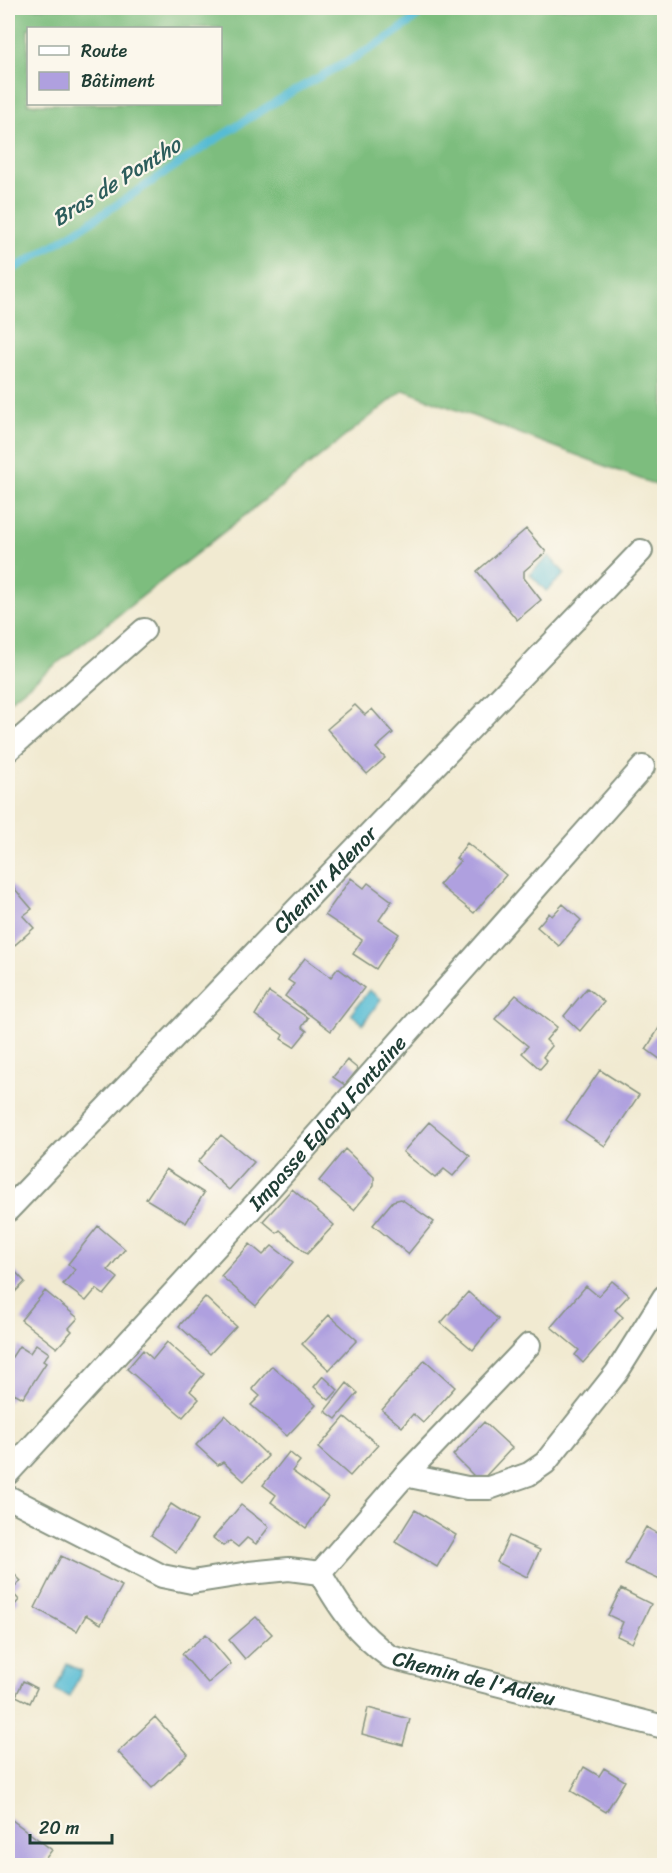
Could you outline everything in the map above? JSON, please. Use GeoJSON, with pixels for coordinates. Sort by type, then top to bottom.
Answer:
{"type":"FeatureCollection","features":[{"type":"Feature","properties":{"kind":"street","name":"Chemin Adenor"},"geometry":{"type":"LineString","coordinates":[[8,1210],[641,551]]}},
{"type":"Feature","properties":{"kind":"street"},"geometry":{"type":"LineString","coordinates":[[8,750],[144,630]]}},
{"type":"Feature","properties":{"kind":"street","name":"Impasse Eglory Fontaine"},"geometry":{"type":"LineString","coordinates":[[8,1473],[270,1188],[643,767]]}},
{"type":"Feature","properties":{"kind":"street"},"geometry":{"type":"LineString","coordinates":[[405,1475],[467,1488],[489,1488],[529,1474],[545,1462],[617,1372],[664,1297]]}},
{"type":"Feature","properties":{"kind":"street"},"geometry":{"type":"LineString","coordinates":[[8,1497],[162,1576],[192,1582],[289,1569],[320,1573],[405,1475],[529,1345]]}},
{"type":"Feature","properties":{"kind":"street","name":"Chemin de l'Adieu"},"geometry":{"type":"LineString","coordinates":[[320,1573],[343,1613],[364,1639],[390,1658],[664,1727]]}},
{"type":"Feature","properties":{"kind":"green space"},"geometry":{"type":"Polygon","coordinates":[[[8,8],[664,8],[664,488],[404,390],[8,702],[8,8]]]}},
{"type":"Feature","properties":{"kind":"water"},"geometry":{"type":"Polygon","coordinates":[[[549,556],[565,574],[546,591],[530,574],[549,556]]]}},
{"type":"Feature","properties":{"kind":"water"},"geometry":{"type":"Polygon","coordinates":[[[369,990],[381,999],[363,1024],[351,1014],[369,990]]]}},
{"type":"Feature","properties":{"kind":"water"},"geometry":{"type":"Polygon","coordinates":[[[67,1664],[82,1671],[69,1697],[55,1690],[67,1664]]]}},
{"type":"Feature","properties":{"kind":"building"},"geometry":{"type":"Polygon","coordinates":[[[526,529],[546,552],[524,571],[524,578],[541,600],[517,620],[477,571],[526,529]]]}},
{"type":"Feature","properties":{"kind":"building"},"geometry":{"type":"Polygon","coordinates":[[[355,705],[365,715],[372,709],[393,733],[376,748],[385,758],[367,774],[327,729],[355,705]]]}},
{"type":"Feature","properties":{"kind":"building"},"geometry":{"type":"Polygon","coordinates":[[[467,843],[506,875],[474,913],[439,885],[460,861],[456,858],[467,843]]]}},
{"type":"Feature","properties":{"kind":"building"},"geometry":{"type":"Polygon","coordinates":[[[351,878],[364,888],[368,883],[392,901],[379,920],[399,934],[376,969],[353,954],[362,940],[325,915],[351,878]]]}},
{"type":"Feature","properties":{"kind":"building"},"geometry":{"type":"Polygon","coordinates":[[[8,881],[32,909],[23,916],[34,928],[8,951],[8,881]]]}},
{"type":"Feature","properties":{"kind":"building"},"geometry":{"type":"Polygon","coordinates":[[[563,904],[581,920],[559,946],[537,927],[549,913],[552,916],[563,904]]]}},
{"type":"Feature","properties":{"kind":"building"},"geometry":{"type":"Polygon","coordinates":[[[305,958],[331,977],[338,968],[364,988],[331,1031],[285,996],[294,984],[288,980],[305,958]]]}},
{"type":"Feature","properties":{"kind":"building"},"geometry":{"type":"Polygon","coordinates":[[[587,988],[604,1002],[580,1031],[564,1016],[587,988]]]}},
{"type":"Feature","properties":{"kind":"building"},"geometry":{"type":"Polygon","coordinates":[[[269,992],[308,1018],[302,1027],[307,1031],[294,1047],[281,1039],[283,1035],[255,1015],[269,992]]]}},
{"type":"Feature","properties":{"kind":"building"},"geometry":{"type":"Polygon","coordinates":[[[516,995],[557,1027],[546,1040],[552,1046],[543,1057],[547,1061],[540,1069],[522,1053],[528,1046],[495,1019],[516,995]]]}},
{"type":"Feature","properties":{"kind":"building"},"geometry":{"type":"Polygon","coordinates":[[[664,1020],[664,1062],[646,1049],[664,1020]]]}},
{"type":"Feature","properties":{"kind":"building"},"geometry":{"type":"Polygon","coordinates":[[[347,1060],[358,1069],[345,1085],[333,1077],[347,1060]]]}},
{"type":"Feature","properties":{"kind":"building"},"geometry":{"type":"Polygon","coordinates":[[[600,1070],[639,1095],[605,1146],[566,1120],[600,1070]]]}},
{"type":"Feature","properties":{"kind":"building"},"geometry":{"type":"Polygon","coordinates":[[[429,1122],[470,1156],[453,1176],[444,1169],[435,1178],[403,1152],[429,1122]]]}},
{"type":"Feature","properties":{"kind":"building"},"geometry":{"type":"Polygon","coordinates":[[[221,1135],[254,1162],[229,1190],[198,1162],[221,1135]]]}},
{"type":"Feature","properties":{"kind":"building"},"geometry":{"type":"Polygon","coordinates":[[[345,1149],[374,1177],[374,1186],[354,1210],[319,1181],[345,1149]]]}},
{"type":"Feature","properties":{"kind":"building"},"geometry":{"type":"Polygon","coordinates":[[[166,1169],[204,1193],[186,1223],[146,1199],[166,1169]]]}},
{"type":"Feature","properties":{"kind":"building"},"geometry":{"type":"Polygon","coordinates":[[[292,1189],[334,1225],[307,1254],[280,1230],[277,1233],[263,1221],[292,1189]]]}},
{"type":"Feature","properties":{"kind":"building"},"geometry":{"type":"Polygon","coordinates":[[[401,1199],[434,1222],[408,1254],[373,1225],[393,1201],[401,1199]]]}},
{"type":"Feature","properties":{"kind":"building"},"geometry":{"type":"Polygon","coordinates":[[[98,1226],[125,1249],[108,1270],[118,1278],[104,1295],[96,1289],[86,1301],[63,1284],[75,1270],[68,1264],[98,1226]]]}},
{"type":"Feature","properties":{"kind":"building"},"geometry":{"type":"Polygon","coordinates":[[[250,1244],[263,1255],[272,1246],[293,1262],[256,1306],[221,1276],[250,1244]]]}},
{"type":"Feature","properties":{"kind":"building"},"geometry":{"type":"Polygon","coordinates":[[[8,1264],[25,1282],[8,1299],[8,1264]]]}},
{"type":"Feature","properties":{"kind":"building"},"geometry":{"type":"Polygon","coordinates":[[[612,1281],[629,1295],[615,1310],[623,1317],[583,1363],[575,1355],[579,1350],[551,1327],[586,1286],[598,1296],[612,1281]]]}},
{"type":"Feature","properties":{"kind":"building"},"geometry":{"type":"Polygon","coordinates":[[[45,1291],[78,1318],[69,1328],[72,1331],[57,1348],[21,1320],[45,1291]]]}},
{"type":"Feature","properties":{"kind":"building"},"geometry":{"type":"Polygon","coordinates":[[[468,1292],[498,1319],[473,1350],[441,1323],[468,1292]]]}},
{"type":"Feature","properties":{"kind":"building"},"geometry":{"type":"Polygon","coordinates":[[[205,1297],[236,1326],[210,1354],[179,1326],[205,1297]]]}},
{"type":"Feature","properties":{"kind":"building"},"geometry":{"type":"Polygon","coordinates":[[[329,1315],[357,1340],[329,1370],[302,1344],[329,1315]]]}},
{"type":"Feature","properties":{"kind":"building"},"geometry":{"type":"Polygon","coordinates":[[[167,1342],[204,1374],[190,1391],[199,1399],[183,1417],[127,1369],[143,1350],[153,1359],[167,1342]]]}},
{"type":"Feature","properties":{"kind":"building"},"geometry":{"type":"Polygon","coordinates":[[[36,1344],[49,1353],[43,1361],[46,1363],[23,1398],[14,1393],[8,1403],[8,1363],[19,1346],[30,1353],[36,1344]]]}},
{"type":"Feature","properties":{"kind":"building"},"geometry":{"type":"Polygon","coordinates":[[[425,1360],[455,1387],[423,1423],[413,1414],[402,1427],[382,1410],[425,1360]]]}},
{"type":"Feature","properties":{"kind":"building"},"geometry":{"type":"Polygon","coordinates":[[[272,1366],[316,1405],[287,1436],[251,1405],[260,1396],[252,1389],[272,1366]]]}},
{"type":"Feature","properties":{"kind":"building"},"geometry":{"type":"Polygon","coordinates":[[[323,1376],[338,1390],[329,1400],[314,1387],[323,1376]]]}},
{"type":"Feature","properties":{"kind":"building"},"geometry":{"type":"Polygon","coordinates":[[[347,1383],[358,1393],[336,1419],[325,1411],[347,1383]]]}},
{"type":"Feature","properties":{"kind":"building"},"geometry":{"type":"Polygon","coordinates":[[[225,1415],[268,1456],[244,1481],[223,1462],[218,1465],[196,1445],[225,1415]]]}},
{"type":"Feature","properties":{"kind":"building"},"geometry":{"type":"Polygon","coordinates":[[[345,1417],[378,1445],[350,1476],[318,1448],[345,1417]]]}},
{"type":"Feature","properties":{"kind":"building"},"geometry":{"type":"Polygon","coordinates":[[[484,1422],[512,1448],[480,1482],[453,1455],[484,1422]]]}},
{"type":"Feature","properties":{"kind":"building"},"geometry":{"type":"Polygon","coordinates":[[[289,1452],[300,1461],[292,1471],[328,1497],[306,1528],[271,1502],[276,1495],[263,1485],[289,1452]]]}},
{"type":"Feature","properties":{"kind":"building"},"geometry":{"type":"Polygon","coordinates":[[[171,1504],[197,1521],[176,1552],[151,1535],[171,1504]]]}},
{"type":"Feature","properties":{"kind":"building"},"geometry":{"type":"Polygon","coordinates":[[[241,1505],[269,1527],[256,1544],[247,1538],[238,1547],[230,1541],[223,1546],[213,1538],[241,1505]]]}},
{"type":"Feature","properties":{"kind":"building"},"geometry":{"type":"Polygon","coordinates":[[[415,1510],[456,1535],[437,1567],[395,1542],[415,1510]]]}},
{"type":"Feature","properties":{"kind":"building"},"geometry":{"type":"Polygon","coordinates":[[[646,1527],[664,1537],[664,1571],[660,1580],[625,1564],[646,1527]]]}},
{"type":"Feature","properties":{"kind":"building"},"geometry":{"type":"Polygon","coordinates":[[[509,1536],[540,1550],[527,1577],[497,1562],[509,1536]]]}},
{"type":"Feature","properties":{"kind":"building"},"geometry":{"type":"Polygon","coordinates":[[[61,1556],[122,1586],[101,1624],[86,1615],[77,1631],[35,1608],[61,1556]]]}},
{"type":"Feature","properties":{"kind":"building"},"geometry":{"type":"Polygon","coordinates":[[[8,1568],[21,1581],[11,1591],[19,1600],[8,1613],[8,1568]]]}},
{"type":"Feature","properties":{"kind":"building"},"geometry":{"type":"Polygon","coordinates":[[[621,1589],[651,1604],[632,1643],[617,1636],[623,1622],[608,1615],[621,1589]]]}},
{"type":"Feature","properties":{"kind":"building"},"geometry":{"type":"Polygon","coordinates":[[[256,1617],[272,1634],[245,1659],[229,1640],[256,1617]]]}},
{"type":"Feature","properties":{"kind":"building"},"geometry":{"type":"Polygon","coordinates":[[[206,1634],[231,1664],[208,1683],[182,1654],[206,1634]]]}},
{"type":"Feature","properties":{"kind":"building"},"geometry":{"type":"Polygon","coordinates":[[[23,1681],[37,1688],[30,1703],[16,1696],[23,1681]]]}},
{"type":"Feature","properties":{"kind":"building"},"geometry":{"type":"Polygon","coordinates":[[[368,1708],[410,1719],[403,1745],[362,1734],[368,1708]]]}},
{"type":"Feature","properties":{"kind":"building"},"geometry":{"type":"Polygon","coordinates":[[[155,1717],[188,1754],[152,1788],[118,1752],[155,1717]]]}},
{"type":"Feature","properties":{"kind":"building"},"geometry":{"type":"Polygon","coordinates":[[[584,1767],[599,1776],[604,1768],[625,1781],[606,1812],[571,1791],[584,1767]]]}},
{"type":"Feature","properties":{"kind":"building"},"geometry":{"type":"Polygon","coordinates":[[[8,1817],[52,1850],[40,1866],[8,1866],[8,1817]]]}},
{"type":"Feature","properties":{"kind":"waterway","name":"Bras de Pontho"},"geometry":{"type":"LineString","coordinates":[[8,272],[76,231],[277,101],[373,47],[427,8]]}}]}
